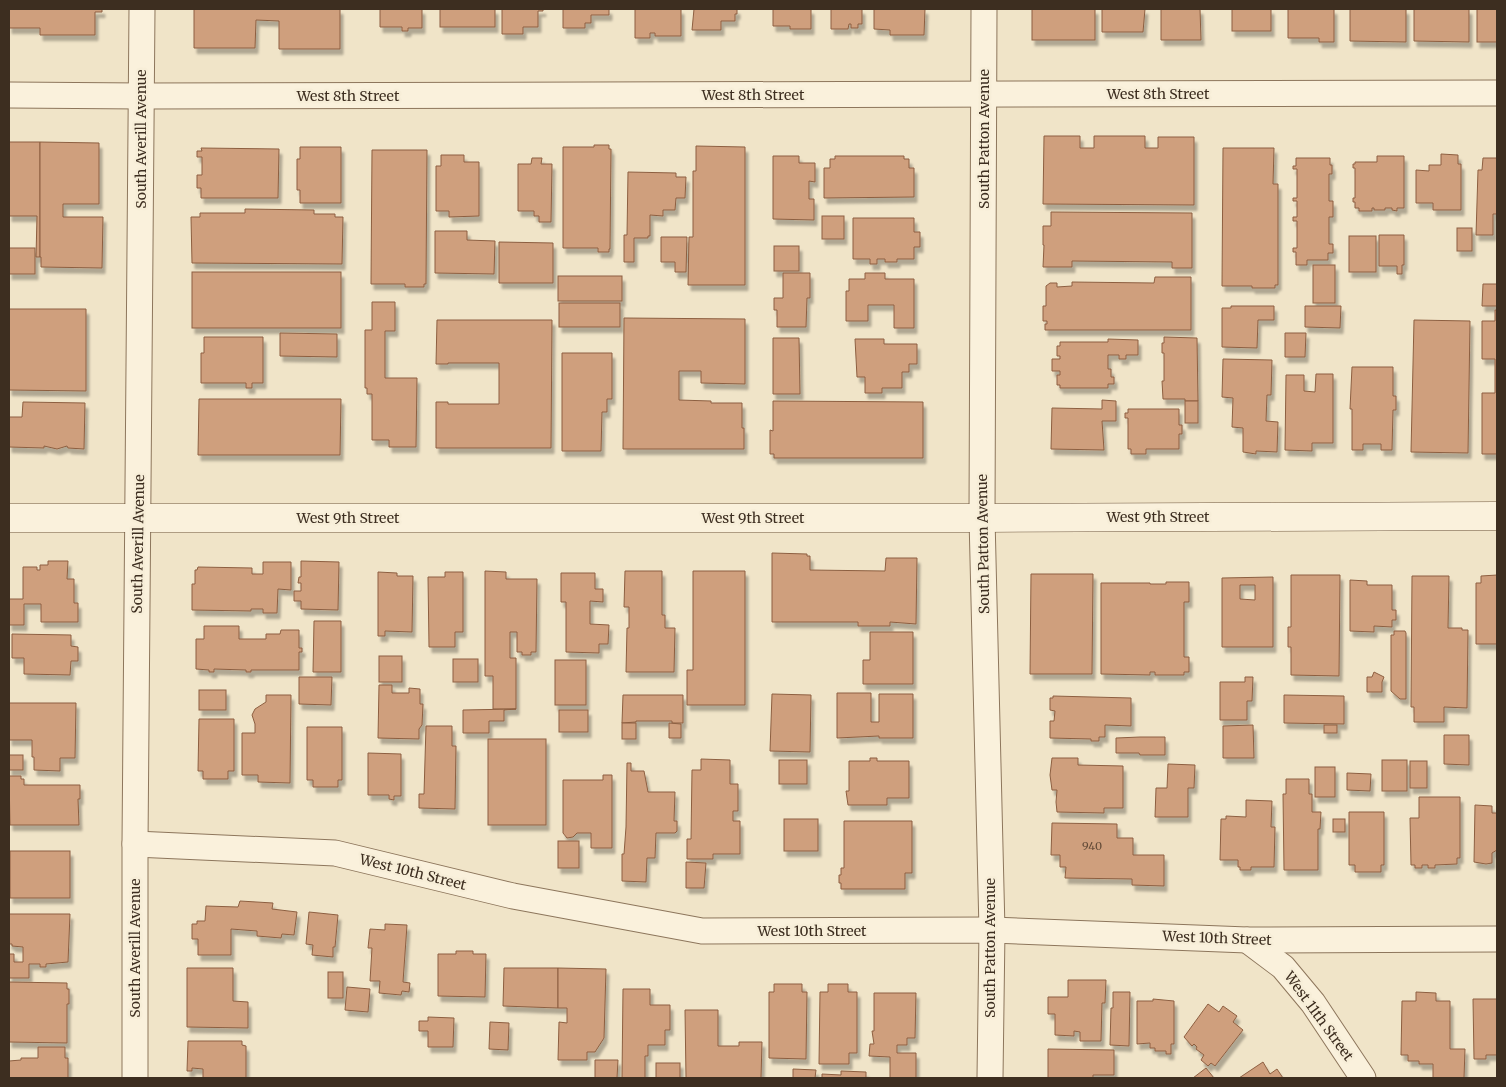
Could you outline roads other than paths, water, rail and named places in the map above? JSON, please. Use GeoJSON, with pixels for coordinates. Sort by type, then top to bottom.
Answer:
{"type":"FeatureCollection","features":[{"type":"Feature","properties":{"kind":"main road","name":"West 9th Street"},"geometry":{"type":"LineString","coordinates":[[9,518],[1497,516]]}},
{"type":"Feature","properties":{"kind":"street","name":"South Averill Avenue"},"geometry":{"type":"LineString","coordinates":[[135,1078],[135,844],[142,9]]}},
{"type":"Feature","properties":{"kind":"street","name":"South Patton Avenue"},"geometry":{"type":"LineString","coordinates":[[984,9],[982,518],[992,930],[990,1078]]}},
{"type":"Feature","properties":{"kind":"street","name":"West 8th Street"},"geometry":{"type":"LineString","coordinates":[[9,95],[1497,93]]}},
{"type":"Feature","properties":{"kind":"street","name":"West 10th Street"},"geometry":{"type":"LineString","coordinates":[[135,844],[335,853],[513,896],[702,932],[992,930],[1246,940],[1497,939]]}},
{"type":"Feature","properties":{"kind":"street","name":"West 11th Street"},"geometry":{"type":"LineString","coordinates":[[1246,940],[1283,967],[1313,1003],[1363,1078]]}}]}
